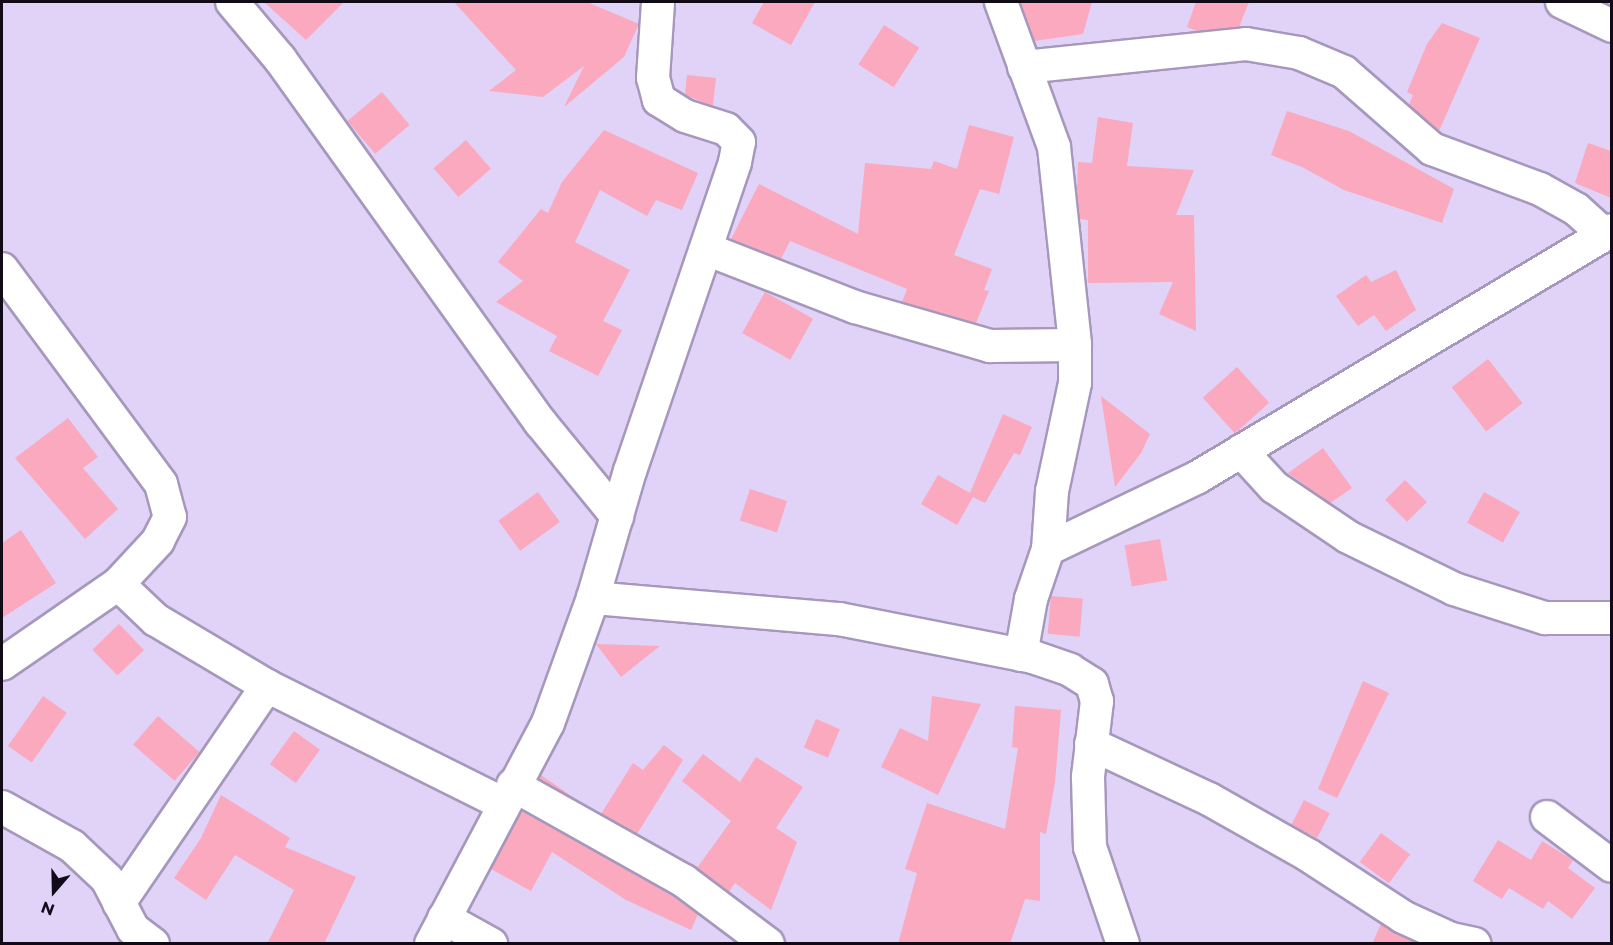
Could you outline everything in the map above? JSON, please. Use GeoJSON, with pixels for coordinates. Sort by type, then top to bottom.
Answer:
{"type":"FeatureCollection","features":[{"type":"Feature","properties":{"kind":"street"},"geometry":{"type":"LineString","coordinates":[[231,2],[280,58],[540,422],[617,516]]}},
{"type":"Feature","properties":{"kind":"street"},"geometry":{"type":"LineString","coordinates":[[491,944],[438,931],[548,723],[593,598],[617,516],[706,249],[739,142],[726,129],[685,116],[659,100],[653,78],[658,2]]}},
{"type":"Feature","properties":{"kind":"street"},"geometry":{"type":"LineString","coordinates":[[1001,2],[1054,147],[1075,345],[1074,383],[1054,481],[1048,549],[1031,599],[1021,655]]}},
{"type":"Feature","properties":{"kind":"street"},"geometry":{"type":"LineString","coordinates":[[1562,2],[1611,26]]}},
{"type":"Feature","properties":{"kind":"street"},"geometry":{"type":"LineString","coordinates":[[1024,67],[1246,44],[1299,53],[1344,72],[1432,149],[1540,189],[1576,209],[1607,231],[1488,305],[1198,477],[1048,549]]}},
{"type":"Feature","properties":{"kind":"street"},"geometry":{"type":"LineString","coordinates":[[706,249],[855,307],[990,346],[1075,345]]}},
{"type":"Feature","properties":{"kind":"street"},"geometry":{"type":"LineString","coordinates":[[2,269],[161,484],[170,517],[158,541],[118,584],[2,664]]}},
{"type":"Feature","properties":{"kind":"street"},"geometry":{"type":"LineString","coordinates":[[1241,451],[1274,487],[1348,537],[1454,589],[1545,618],[1611,618]]}},
{"type":"Feature","properties":{"kind":"street"},"geometry":{"type":"LineString","coordinates":[[118,584],[156,620],[267,686],[509,795],[684,881],[768,944]]}},
{"type":"Feature","properties":{"kind":"street"},"geometry":{"type":"LineString","coordinates":[[593,598],[839,619],[1021,655],[1070,670],[1092,684],[1097,701],[1088,777],[1090,847],[1123,944]]}},
{"type":"Feature","properties":{"kind":"street"},"geometry":{"type":"LineString","coordinates":[[119,903],[267,686]]}},
{"type":"Feature","properties":{"kind":"street"},"geometry":{"type":"LineString","coordinates":[[1091,744],[1209,799],[1308,855],[1403,917],[1450,939],[1474,944]]}},
{"type":"Feature","properties":{"kind":"street"},"geometry":{"type":"LineString","coordinates":[[2,807],[72,846],[107,879],[133,929],[153,944]]}},
{"type":"Feature","properties":{"kind":"street"},"geometry":{"type":"LineString","coordinates":[[1547,817],[1611,866]]}},
{"type":"Feature","properties":{"kind":"building"},"geometry":{"type":"Polygon","coordinates":[[[264,2],[344,2],[306,40],[264,2]]]}},
{"type":"Feature","properties":{"kind":"building"},"geometry":{"type":"Polygon","coordinates":[[[454,2],[587,2],[639,24],[624,57],[564,107],[584,66],[543,97],[489,91],[516,70],[454,2]]]}},
{"type":"Feature","properties":{"kind":"building"},"geometry":{"type":"Polygon","coordinates":[[[764,2],[815,2],[791,45],[752,23],[764,2]]]}},
{"type":"Feature","properties":{"kind":"building"},"geometry":{"type":"Polygon","coordinates":[[[1020,2],[1092,2],[1083,34],[1034,41],[1020,2]]]}},
{"type":"Feature","properties":{"kind":"building"},"geometry":{"type":"Polygon","coordinates":[[[1196,2],[1249,2],[1239,27],[1197,31],[1187,27],[1196,2]]]}},
{"type":"Feature","properties":{"kind":"building"},"geometry":{"type":"Polygon","coordinates":[[[1442,23],[1480,38],[1439,131],[1409,105],[1413,95],[1407,92],[1427,44],[1442,23]]]}},
{"type":"Feature","properties":{"kind":"building"},"geometry":{"type":"Polygon","coordinates":[[[884,25],[919,48],[894,87],[858,64],[884,25]]]}},
{"type":"Feature","properties":{"kind":"building"},"geometry":{"type":"Polygon","coordinates":[[[687,75],[716,78],[713,106],[685,95],[687,75]]]}},
{"type":"Feature","properties":{"kind":"building"},"geometry":{"type":"Polygon","coordinates":[[[382,92],[410,125],[375,154],[348,121],[382,92]]]}},
{"type":"Feature","properties":{"kind":"building"},"geometry":{"type":"Polygon","coordinates":[[[1287,111],[1349,131],[1454,189],[1442,223],[1344,190],[1302,167],[1271,155],[1287,111]]]}},
{"type":"Feature","properties":{"kind":"building"},"geometry":{"type":"Polygon","coordinates":[[[1098,117],[1133,123],[1127,166],[1194,170],[1176,215],[1194,215],[1196,331],[1159,314],[1173,282],[1088,283],[1088,220],[1080,219],[1077,189],[1078,162],[1092,163],[1098,117]]]}},
{"type":"Feature","properties":{"kind":"building"},"geometry":{"type":"Polygon","coordinates":[[[969,125],[1014,137],[999,194],[980,189],[954,255],[992,269],[984,290],[989,291],[976,323],[902,302],[907,289],[790,241],[781,259],[731,239],[759,184],[858,234],[865,163],[931,169],[934,161],[957,169],[969,125]]]}},
{"type":"Feature","properties":{"kind":"building"},"geometry":{"type":"Polygon","coordinates":[[[604,130],[698,173],[682,210],[656,200],[647,216],[600,190],[575,242],[630,270],[603,321],[622,330],[598,376],[549,351],[557,336],[496,302],[523,281],[498,262],[541,209],[548,213],[562,182],[604,130]]]}},
{"type":"Feature","properties":{"kind":"building"},"geometry":{"type":"Polygon","coordinates":[[[466,140],[491,169],[458,197],[434,168],[466,140]]]}},
{"type":"Feature","properties":{"kind":"building"},"geometry":{"type":"Polygon","coordinates":[[[1588,143],[1611,151],[1611,198],[1575,183],[1588,143]]]}},
{"type":"Feature","properties":{"kind":"building"},"geometry":{"type":"Polygon","coordinates":[[[1396,270],[1416,310],[1386,331],[1374,315],[1358,326],[1336,296],[1366,275],[1371,282],[1396,270]]]}},
{"type":"Feature","properties":{"kind":"building"},"geometry":{"type":"Polygon","coordinates":[[[765,292],[813,319],[790,360],[742,333],[765,292]]]}},
{"type":"Feature","properties":{"kind":"building"},"geometry":{"type":"Polygon","coordinates":[[[1488,359],[1522,403],[1486,431],[1452,387],[1488,359]]]}},
{"type":"Feature","properties":{"kind":"building"},"geometry":{"type":"Polygon","coordinates":[[[1237,367],[1269,403],[1235,433],[1203,398],[1237,367]]]}},
{"type":"Feature","properties":{"kind":"building"},"geometry":{"type":"Polygon","coordinates":[[[1101,396],[1150,434],[1141,453],[1115,487],[1101,396]]]}},
{"type":"Feature","properties":{"kind":"building"},"geometry":{"type":"Polygon","coordinates":[[[1003,414],[1032,427],[1020,455],[1014,453],[985,503],[973,497],[957,525],[921,504],[938,475],[970,493],[1003,414]]]}},
{"type":"Feature","properties":{"kind":"building"},"geometry":{"type":"Polygon","coordinates":[[[68,418],[98,457],[83,468],[118,509],[85,539],[15,458],[68,418]]]}},
{"type":"Feature","properties":{"kind":"building"},"geometry":{"type":"Polygon","coordinates":[[[1323,448],[1352,488],[1330,503],[1288,473],[1323,448]]]}},
{"type":"Feature","properties":{"kind":"building"},"geometry":{"type":"Polygon","coordinates":[[[1405,480],[1427,502],[1407,522],[1385,500],[1405,480]]]}},
{"type":"Feature","properties":{"kind":"building"},"geometry":{"type":"Polygon","coordinates":[[[750,489],[787,501],[777,532],[740,520],[750,489]]]}},
{"type":"Feature","properties":{"kind":"building"},"geometry":{"type":"Polygon","coordinates":[[[538,492],[560,522],[520,551],[498,521],[538,492]]]}},
{"type":"Feature","properties":{"kind":"building"},"geometry":{"type":"Polygon","coordinates":[[[1484,492],[1520,512],[1503,542],[1467,523],[1484,492]]]}},
{"type":"Feature","properties":{"kind":"building"},"geometry":{"type":"Polygon","coordinates":[[[21,530],[56,583],[2,618],[2,543],[21,530]]]}},
{"type":"Feature","properties":{"kind":"building"},"geometry":{"type":"Polygon","coordinates":[[[1160,539],[1167,580],[1132,587],[1125,545],[1160,539]]]}},
{"type":"Feature","properties":{"kind":"building"},"geometry":{"type":"Polygon","coordinates":[[[1051,596],[1083,599],[1080,637],[1048,634],[1051,596]]]}},
{"type":"Feature","properties":{"kind":"building"},"geometry":{"type":"Polygon","coordinates":[[[119,624],[144,650],[117,676],[92,650],[119,624]]]}},
{"type":"Feature","properties":{"kind":"building"},"geometry":{"type":"Polygon","coordinates":[[[596,644],[660,646],[621,677],[596,644]]]}},
{"type":"Feature","properties":{"kind":"building"},"geometry":{"type":"Polygon","coordinates":[[[1363,681],[1389,693],[1337,798],[1318,789],[1363,681]]]}},
{"type":"Feature","properties":{"kind":"building"},"geometry":{"type":"Polygon","coordinates":[[[43,696],[67,713],[32,763],[8,746],[43,696]]]}},
{"type":"Feature","properties":{"kind":"building"},"geometry":{"type":"Polygon","coordinates":[[[932,696],[981,704],[938,795],[881,767],[900,728],[928,741],[932,696]]]}},
{"type":"Feature","properties":{"kind":"building"},"geometry":{"type":"Polygon","coordinates":[[[1015,706],[1061,710],[1055,782],[1046,834],[1040,832],[1040,901],[1025,899],[1010,944],[898,944],[917,873],[905,869],[927,803],[1005,829],[1018,748],[1012,747],[1015,706]]]}},
{"type":"Feature","properties":{"kind":"building"},"geometry":{"type":"Polygon","coordinates":[[[158,716],[200,752],[175,781],[133,745],[158,716]]]}},
{"type":"Feature","properties":{"kind":"building"},"geometry":{"type":"Polygon","coordinates":[[[816,719],[840,729],[828,758],[804,748],[816,719]]]}},
{"type":"Feature","properties":{"kind":"building"},"geometry":{"type":"Polygon","coordinates":[[[294,731],[320,750],[296,783],[270,764],[294,731]]]}},
{"type":"Feature","properties":{"kind":"building"},"geometry":{"type":"Polygon","coordinates":[[[664,745],[683,760],[637,834],[601,814],[633,763],[643,770],[664,745]]]}},
{"type":"Feature","properties":{"kind":"building"},"geometry":{"type":"Polygon","coordinates":[[[703,754],[740,782],[756,757],[803,787],[776,828],[797,842],[771,910],[735,883],[729,892],[697,868],[731,821],[682,781],[703,754]]]}},
{"type":"Feature","properties":{"kind":"building"},"geometry":{"type":"Polygon","coordinates":[[[541,775],[583,804],[539,779],[541,775]]]}},
{"type":"Feature","properties":{"kind":"building"},"geometry":{"type":"Polygon","coordinates":[[[221,795],[290,838],[285,847],[356,877],[324,944],[267,944],[294,890],[235,855],[206,900],[174,878],[201,838],[221,795]]]}},
{"type":"Feature","properties":{"kind":"building"},"geometry":{"type":"Polygon","coordinates":[[[1304,800],[1330,813],[1317,838],[1291,825],[1304,800]]]}},
{"type":"Feature","properties":{"kind":"building"},"geometry":{"type":"Polygon","coordinates":[[[522,811],[674,896],[698,914],[691,930],[626,900],[552,852],[531,891],[491,869],[522,811]]]}},
{"type":"Feature","properties":{"kind":"building"},"geometry":{"type":"Polygon","coordinates":[[[1381,833],[1410,854],[1389,883],[1360,862],[1381,833]]]}},
{"type":"Feature","properties":{"kind":"building"},"geometry":{"type":"Polygon","coordinates":[[[1498,840],[1531,860],[1542,841],[1573,860],[1568,868],[1595,888],[1572,919],[1548,901],[1543,909],[1509,888],[1502,899],[1473,881],[1498,840]]]}},
{"type":"Feature","properties":{"kind":"building"},"geometry":{"type":"Polygon","coordinates":[[[1381,924],[1395,933],[1418,944],[1372,944],[1381,924]]]}}]}
